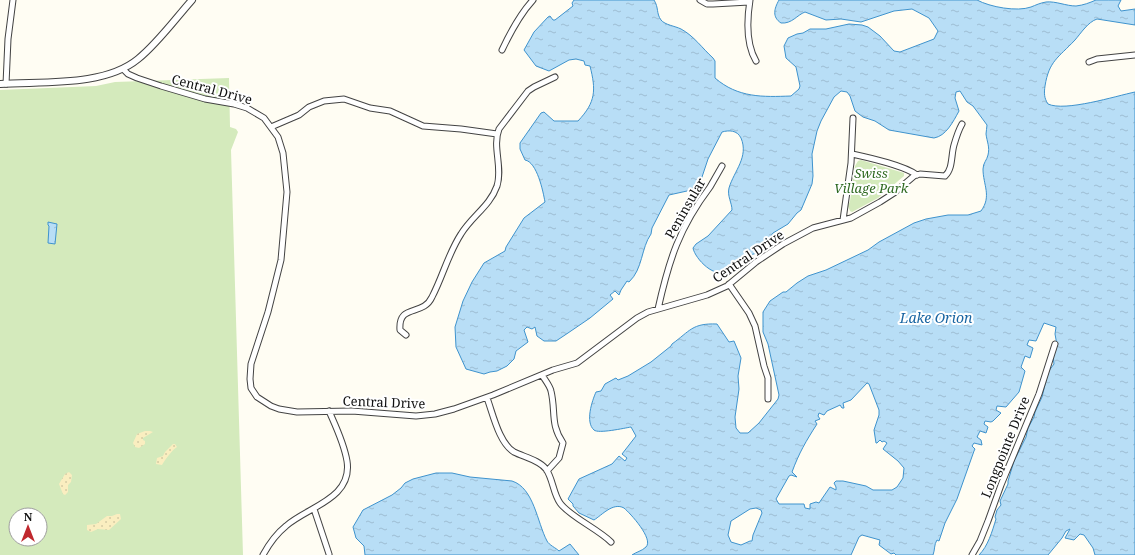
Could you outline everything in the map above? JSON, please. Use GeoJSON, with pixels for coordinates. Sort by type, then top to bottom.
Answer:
{"type":"FeatureCollection","features":[{"type":"Feature","properties":{"kind":"street"},"geometry":{"type":"LineString","coordinates":[[13,0],[3,84],[90,79],[111,74],[138,59],[192,0]]}},
{"type":"Feature","properties":{"kind":"street"},"geometry":{"type":"LineString","coordinates":[[502,50],[521,15],[533,0]]}},
{"type":"Feature","properties":{"kind":"street"},"geometry":{"type":"LineString","coordinates":[[700,0],[707,4],[750,1],[748,15],[750,49],[756,61]]}},
{"type":"Feature","properties":{"kind":"street"},"geometry":{"type":"LineString","coordinates":[[1089,62],[1097,59],[1135,55]]}},
{"type":"Feature","properties":{"kind":"street","name":"Central Drive"},"geometry":{"type":"LineString","coordinates":[[122,69],[128,74],[160,86],[205,99],[247,108],[264,118],[278,137],[283,153],[287,192],[280,260],[268,312],[251,364],[251,388],[257,397],[271,406],[297,412],[352,411],[416,416],[435,414],[487,398],[542,375],[577,363],[636,318],[648,312],[707,295],[730,284],[756,262],[797,236],[813,228],[851,218],[880,202],[917,175]]}},
{"type":"Feature","properties":{"kind":"street"},"geometry":{"type":"LineString","coordinates":[[406,335],[400,330],[401,318],[405,313],[428,305],[439,284],[453,247],[462,233],[486,206],[494,193],[498,184],[500,172],[497,134],[499,129],[528,91],[555,77]]}},
{"type":"Feature","properties":{"kind":"street"},"geometry":{"type":"LineString","coordinates":[[271,127],[299,115],[324,101],[344,99],[370,108],[390,111],[423,126],[462,128],[497,134]]}},
{"type":"Feature","properties":{"kind":"street"},"geometry":{"type":"LineString","coordinates":[[843,220],[852,154],[853,118]]}},
{"type":"Feature","properties":{"kind":"street"},"geometry":{"type":"LineString","coordinates":[[852,154],[908,169],[917,175],[945,176],[949,172],[953,147],[962,124]]}},
{"type":"Feature","properties":{"kind":"street","name":"Peninsular"},"geometry":{"type":"LineString","coordinates":[[658,309],[670,259],[678,240],[697,203],[710,186],[722,166]]}},
{"type":"Feature","properties":{"kind":"street"},"geometry":{"type":"LineString","coordinates":[[730,284],[749,313],[755,326],[768,378],[768,399]]}},
{"type":"Feature","properties":{"kind":"street","name":"Longpointe Drive"},"geometry":{"type":"LineString","coordinates":[[972,555],[985,528],[1038,394],[1055,344]]}},
{"type":"Feature","properties":{"kind":"street"},"geometry":{"type":"LineString","coordinates":[[542,375],[551,390],[553,422],[557,435],[563,444],[560,458],[547,471]]}},
{"type":"Feature","properties":{"kind":"street"},"geometry":{"type":"LineString","coordinates":[[487,398],[502,441],[512,451],[538,462],[546,468],[560,504],[611,542]]}},
{"type":"Feature","properties":{"kind":"street"},"geometry":{"type":"LineString","coordinates":[[263,555],[272,540],[286,525],[333,496],[343,484],[347,474],[347,462],[344,448],[329,411]]}},
{"type":"Feature","properties":{"kind":"street"},"geometry":{"type":"LineString","coordinates":[[314,509],[329,554]]}},
{"type":"Feature","properties":{"kind":"green space"},"geometry":{"type":"Polygon","coordinates":[[[229,78],[230,127],[236,129],[238,132],[231,150],[243,555],[0,555],[0,90],[96,86],[115,82],[229,78]]]}},
{"type":"Feature","properties":{"kind":"green space","name":"Swiss Village Park"},"geometry":{"type":"Polygon","coordinates":[[[861,160],[904,173],[904,176],[878,198],[852,212],[848,206],[855,166],[858,161],[861,160]]]}},
{"type":"Feature","properties":{"kind":"sand"},"geometry":{"type":"Polygon","coordinates":[[[145,431],[153,432],[143,438],[145,444],[139,448],[135,447],[133,443],[137,434],[145,431]]]}},
{"type":"Feature","properties":{"kind":"sand"},"geometry":{"type":"Polygon","coordinates":[[[173,444],[177,447],[162,465],[156,464],[157,458],[163,456],[173,444]]]}},
{"type":"Feature","properties":{"kind":"sand"},"geometry":{"type":"Polygon","coordinates":[[[69,472],[72,475],[71,482],[68,485],[68,492],[65,495],[63,494],[59,484],[65,474],[69,472]]]}},
{"type":"Feature","properties":{"kind":"sand"},"geometry":{"type":"Polygon","coordinates":[[[120,514],[121,519],[109,530],[98,529],[91,532],[87,530],[87,525],[96,524],[107,516],[120,514]]]}},
{"type":"Feature","properties":{"kind":"water","name":"Lake Orion"},"geometry":{"type":"Polygon","coordinates":[[[574,0],[654,0],[661,20],[686,32],[713,58],[715,61],[715,78],[724,85],[742,93],[761,96],[791,96],[799,89],[800,86],[796,67],[786,58],[784,46],[788,38],[810,29],[826,29],[849,24],[862,25],[868,27],[880,36],[894,51],[900,52],[934,39],[938,31],[929,18],[912,9],[894,11],[861,22],[841,19],[826,20],[805,12],[791,21],[781,23],[775,15],[779,0],[977,0],[996,7],[1018,9],[1031,7],[1046,2],[1076,6],[1096,0],[1121,0],[1118,6],[1121,11],[1135,9],[1135,25],[1097,19],[1088,25],[1055,60],[1049,71],[1044,93],[1048,104],[1066,106],[1078,105],[1135,92],[1135,555],[1095,555],[1093,548],[1084,535],[1080,534],[1074,540],[1065,538],[1070,529],[1066,531],[1048,555],[979,555],[989,538],[996,519],[995,517],[997,510],[1001,505],[1000,501],[1008,484],[1014,461],[1026,437],[1028,428],[1042,397],[1048,372],[1054,364],[1053,355],[1057,345],[1055,334],[1056,327],[1044,323],[1036,341],[1029,340],[1027,345],[1033,348],[1030,358],[1025,356],[1021,367],[1025,371],[1019,392],[1006,407],[997,406],[996,410],[1001,413],[991,422],[985,421],[984,424],[988,427],[986,433],[980,431],[977,437],[981,440],[982,445],[974,443],[972,446],[975,449],[957,499],[945,523],[939,541],[937,540],[936,542],[933,555],[891,554],[879,545],[880,540],[862,535],[859,537],[851,555],[632,555],[643,550],[648,543],[647,538],[640,526],[624,508],[612,508],[594,520],[579,513],[568,499],[579,479],[612,464],[619,456],[625,461],[627,458],[622,454],[636,436],[631,427],[596,431],[591,426],[590,411],[596,392],[601,391],[605,384],[616,378],[618,380],[628,376],[651,362],[672,344],[697,326],[717,324],[729,342],[734,341],[741,358],[735,417],[736,428],[740,433],[748,433],[759,423],[778,399],[779,395],[768,344],[763,332],[763,312],[770,301],[783,292],[786,292],[808,276],[826,270],[868,250],[879,242],[914,223],[948,215],[968,215],[981,211],[986,200],[983,169],[989,149],[986,134],[987,125],[973,106],[967,102],[960,91],[956,92],[955,98],[959,111],[957,115],[946,131],[934,138],[889,130],[875,121],[863,117],[855,111],[850,96],[847,92],[841,91],[834,97],[817,131],[812,154],[812,184],[801,210],[788,224],[773,233],[757,253],[750,255],[733,272],[729,273],[726,270],[717,272],[706,267],[693,248],[696,244],[708,236],[732,210],[729,188],[742,158],[743,145],[741,138],[737,133],[730,131],[722,132],[708,159],[700,183],[687,191],[669,195],[652,228],[634,277],[629,282],[627,281],[619,295],[615,291],[610,295],[613,299],[590,318],[556,341],[544,341],[537,336],[535,327],[532,329],[527,327],[524,330],[528,342],[516,351],[514,359],[507,366],[497,371],[484,374],[466,369],[456,347],[455,327],[463,301],[472,282],[484,263],[505,251],[524,218],[545,202],[536,171],[529,162],[525,160],[520,149],[520,143],[541,113],[544,112],[554,121],[578,121],[591,102],[594,89],[592,74],[590,66],[585,65],[584,61],[576,59],[569,60],[549,71],[536,66],[524,50],[534,32],[548,17],[550,16],[553,20],[555,20],[573,6],[572,3],[574,0]],[[867,383],[851,400],[843,403],[844,408],[840,405],[827,411],[824,415],[819,413],[818,416],[820,419],[815,421],[817,424],[803,447],[792,472],[797,477],[791,475],[789,476],[776,499],[779,504],[804,504],[805,508],[810,509],[810,504],[816,502],[819,503],[830,487],[836,490],[834,483],[836,481],[866,486],[873,490],[892,490],[897,487],[903,478],[904,468],[883,449],[887,443],[880,440],[876,443],[874,430],[879,415],[879,410],[869,384],[867,383]],[[756,508],[750,509],[731,521],[728,535],[731,542],[741,545],[752,541],[762,513],[761,510],[756,508]]]}},
{"type":"Feature","properties":{"kind":"water"},"geometry":{"type":"Polygon","coordinates":[[[48,222],[57,224],[55,244],[48,243],[48,222]]]}},
{"type":"Feature","properties":{"kind":"water"},"geometry":{"type":"Polygon","coordinates":[[[436,473],[452,473],[470,477],[512,481],[519,485],[530,498],[548,542],[559,551],[570,544],[579,555],[365,555],[364,546],[356,538],[353,527],[363,510],[392,495],[405,483],[413,479],[436,473]]]}}]}
